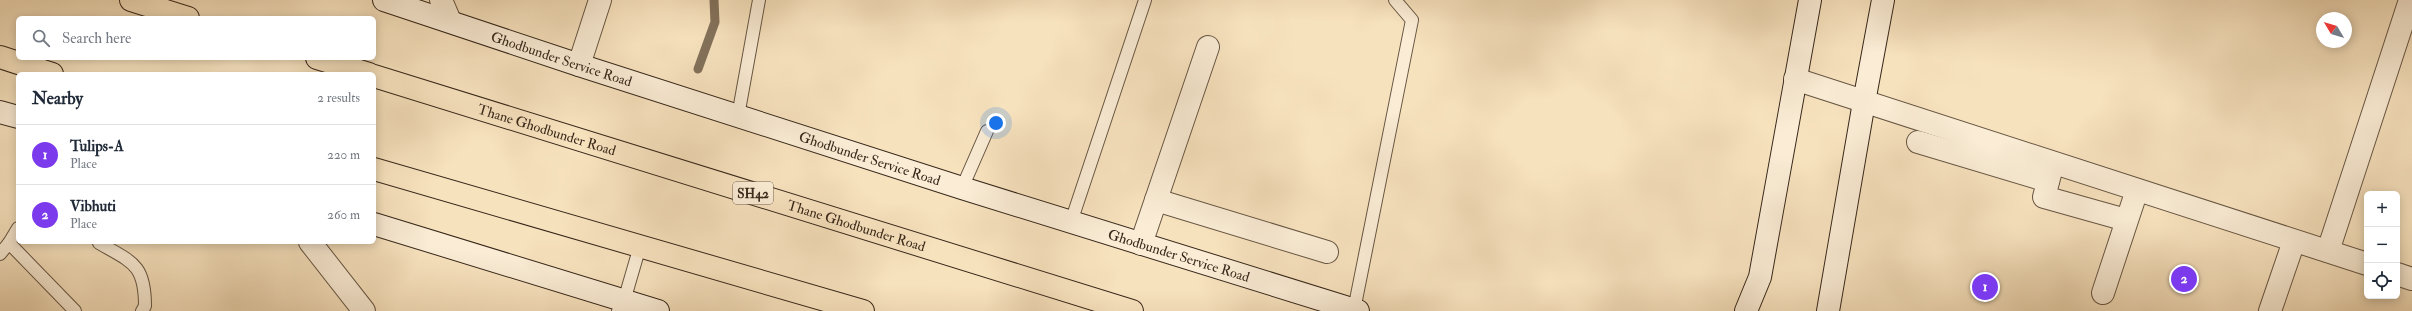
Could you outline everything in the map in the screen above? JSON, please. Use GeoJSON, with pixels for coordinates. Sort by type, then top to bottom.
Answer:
{"type":"FeatureCollection","features":[{"type":"Feature","properties":{"kind":"main road"},"geometry":{"type":"LineString","coordinates":[[130,0],[182,16]]}},
{"type":"Feature","properties":{"kind":"main road"},"geometry":{"type":"LineString","coordinates":[[0,57],[46,72]]}},
{"type":"Feature","properties":{"kind":"main road"},"geometry":{"type":"LineString","coordinates":[[324,60],[362,72]]}},
{"type":"Feature","properties":{"kind":"main road","name":"Thane Ghodbunder Road"},"geometry":{"type":"LineString","coordinates":[[376,77],[1132,311]]}},
{"type":"Feature","properties":{"kind":"main road"},"geometry":{"type":"LineString","coordinates":[[376,170],[864,311]]}},
{"type":"Feature","properties":{"kind":"street","name":"Ghodbunder Service Road"},"geometry":{"type":"LineString","coordinates":[[384,0],[450,20],[579,65],[962,188],[1356,310]]}},
{"type":"Feature","properties":{"kind":"street"},"geometry":{"type":"LineString","coordinates":[[441,0],[450,20]]}},
{"type":"Feature","properties":{"kind":"street"},"geometry":{"type":"LineString","coordinates":[[579,65],[600,0]]}},
{"type":"Feature","properties":{"kind":"street"},"geometry":{"type":"LineString","coordinates":[[1746,311],[1760,277],[1810,0]]}},
{"type":"Feature","properties":{"kind":"street"},"geometry":{"type":"LineString","coordinates":[[1828,311],[1864,102],[1884,0]]}},
{"type":"Feature","properties":{"kind":"street"},"geometry":{"type":"LineString","coordinates":[[2328,251],[2410,0]]}},
{"type":"Feature","properties":{"kind":"street"},"geometry":{"type":"LineString","coordinates":[[1141,244],[1208,47]]}},
{"type":"Feature","properties":{"kind":"street"},"geometry":{"type":"LineString","coordinates":[[1795,79],[1864,102],[2051,172]]}},
{"type":"Feature","properties":{"kind":"street"},"geometry":{"type":"LineString","coordinates":[[0,112],[16,116]]}},
{"type":"Feature","properties":{"kind":"street"},"geometry":{"type":"LineString","coordinates":[[1918,142],[2137,190],[2364,263]]}},
{"type":"Feature","properties":{"kind":"street"},"geometry":{"type":"LineString","coordinates":[[2051,172],[2044,197],[2126,220]]}},
{"type":"Feature","properties":{"kind":"street"},"geometry":{"type":"LineString","coordinates":[[2102,292],[2137,190]]}},
{"type":"Feature","properties":{"kind":"street"},"geometry":{"type":"LineString","coordinates":[[1156,200],[1327,252]]}},
{"type":"Feature","properties":{"kind":"street"},"geometry":{"type":"LineString","coordinates":[[376,225],[621,306],[658,311]]}},
{"type":"Feature","properties":{"kind":"street"},"geometry":{"type":"LineString","coordinates":[[2270,311],[2294,241]]}},
{"type":"Feature","properties":{"kind":"street"},"geometry":{"type":"LineString","coordinates":[[312,244],[364,311]]}},
{"type":"Feature","properties":{"kind":"street"},"geometry":{"type":"LineString","coordinates":[[2400,275],[2412,279]]}},
{"type":"Feature","properties":{"kind":"lane"},"geometry":{"type":"LineString","coordinates":[[738,116],[759,0]]}},
{"type":"Feature","properties":{"kind":"lane"},"geometry":{"type":"LineString","coordinates":[[1070,222],[1145,0]]}},
{"type":"Feature","properties":{"kind":"lane"},"geometry":{"type":"LineString","coordinates":[[1356,310],[1412,20],[1396,0]]}},
{"type":"Feature","properties":{"kind":"lane"},"geometry":{"type":"LineString","coordinates":[[962,188],[987,131]]}},
{"type":"Feature","properties":{"kind":"lane"},"geometry":{"type":"LineString","coordinates":[[0,254],[16,231]]}},
{"type":"Feature","properties":{"kind":"lane"},"geometry":{"type":"LineString","coordinates":[[9,243],[75,311]]}},
{"type":"Feature","properties":{"kind":"lane"},"geometry":{"type":"LineString","coordinates":[[101,244],[134,264],[145,287],[145,306],[142,311]]}},
{"type":"Feature","properties":{"kind":"lane"},"geometry":{"type":"LineString","coordinates":[[621,306],[640,246]]}},
{"type":"Feature","properties":{"kind":"waterway"},"geometry":{"type":"LineString","coordinates":[[698,69],[715,22],[714,0]]}},
{"type":"Feature","properties":{"kind":"place","name":"Vibhuti"},"geometry":{"type":"Point","coordinates":[2184,279]}},
{"type":"Feature","properties":{"kind":"place","name":"Tulips-A"},"geometry":{"type":"Point","coordinates":[1985,287]}}]}
